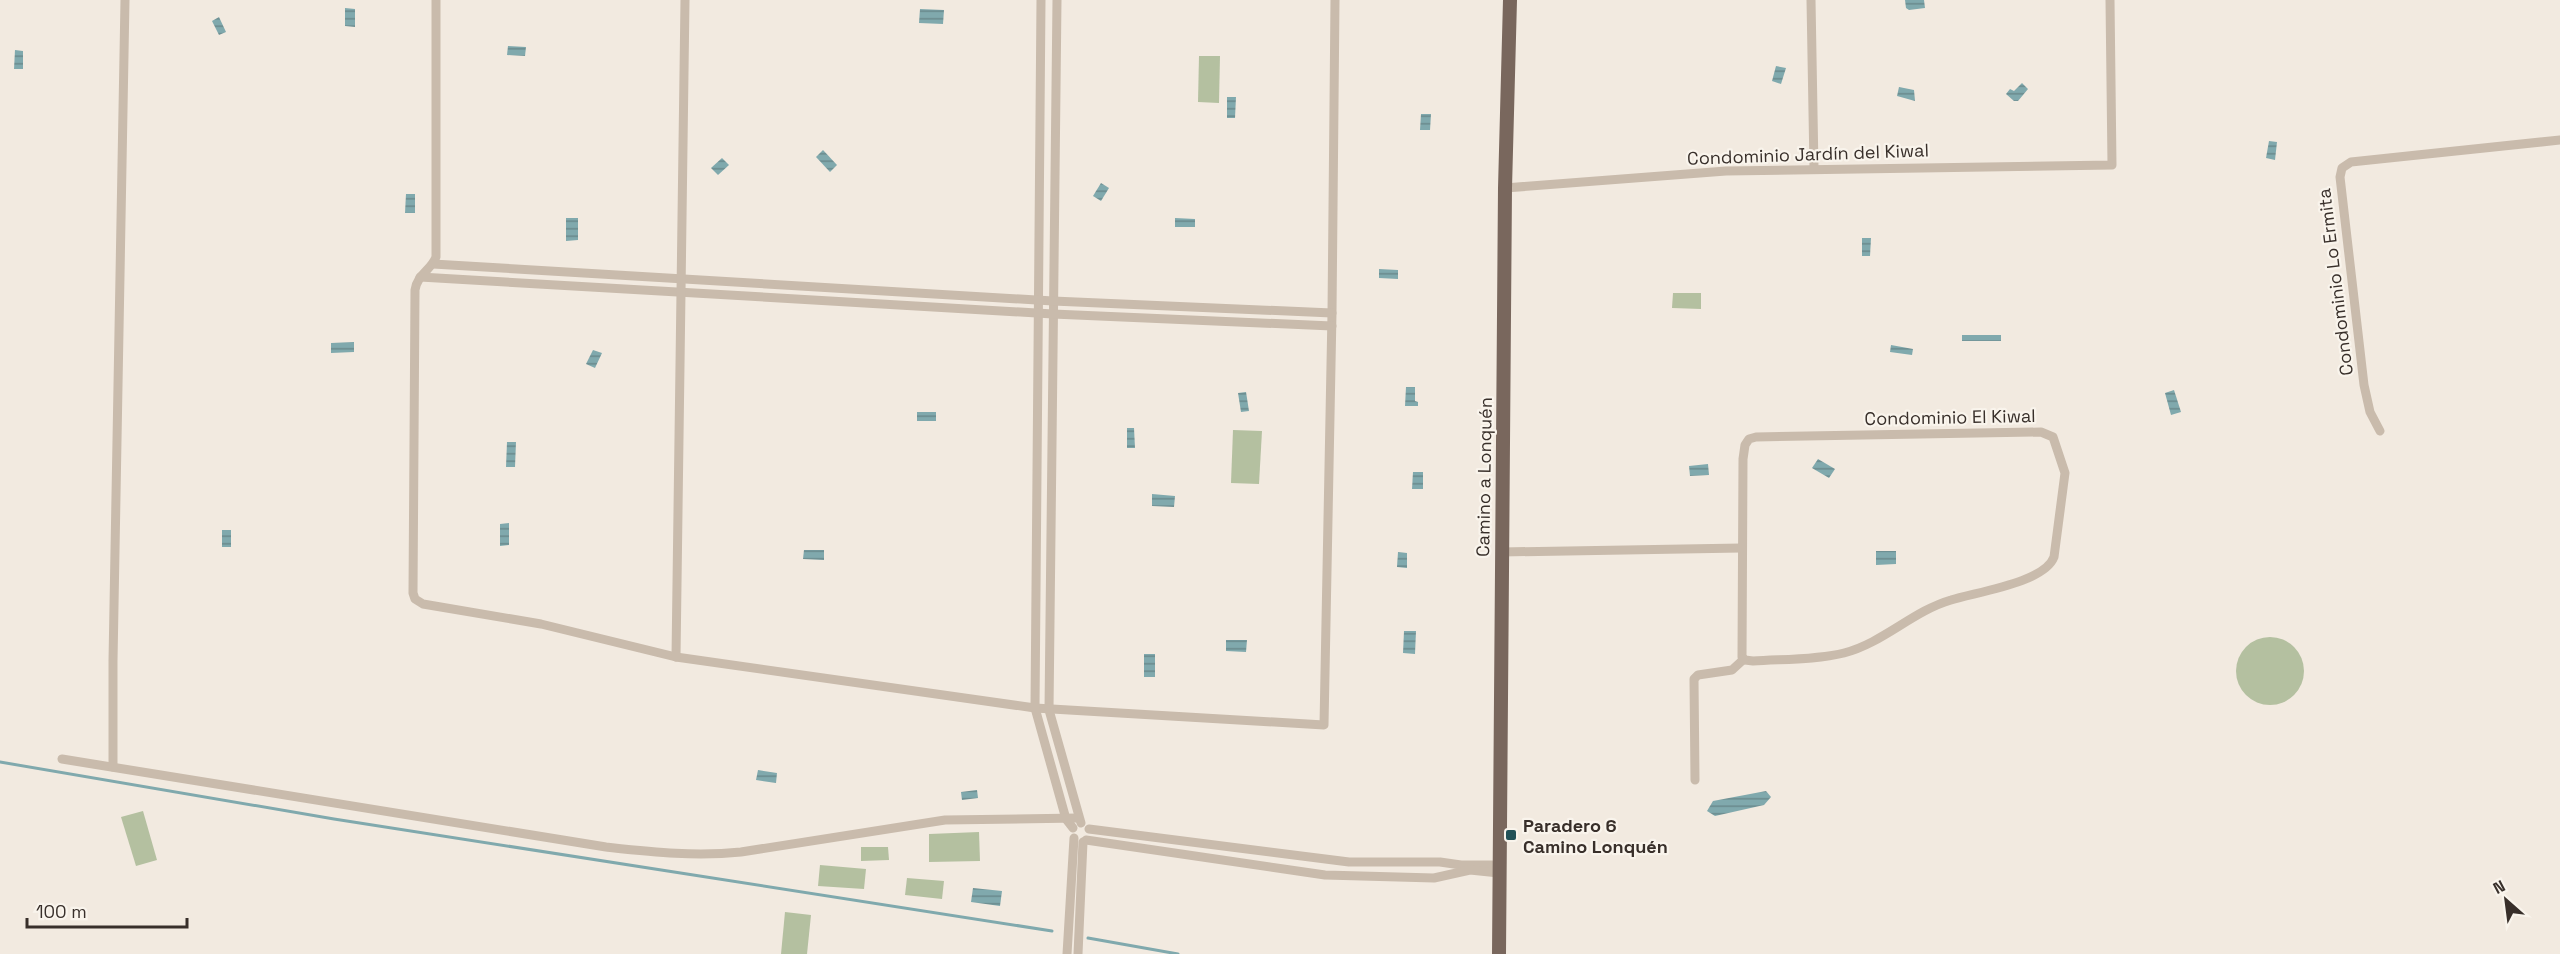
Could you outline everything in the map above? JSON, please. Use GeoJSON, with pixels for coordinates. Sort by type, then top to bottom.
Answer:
{"type":"FeatureCollection","features":[{"type":"Feature","properties":{"kind":"main road","name":"Camino a Lonquén"},"geometry":{"type":"LineString","coordinates":[[1499,954],[1505,188],[1510,0]]}},
{"type":"Feature","properties":{"kind":"street"},"geometry":{"type":"LineString","coordinates":[[113,767],[112,661],[125,0]]}},
{"type":"Feature","properties":{"kind":"street"},"geometry":{"type":"LineString","coordinates":[[436,0],[436,256],[433,264],[420,277],[415,290],[412,592],[415,599],[423,604],[541,624],[676,657],[1049,710],[1324,725],[1332,326],[1335,0]]}},
{"type":"Feature","properties":{"kind":"street"},"geometry":{"type":"LineString","coordinates":[[676,657],[683,291],[685,0]]}},
{"type":"Feature","properties":{"kind":"street"},"geometry":{"type":"LineString","coordinates":[[1041,0],[1035,708],[1066,819]]}},
{"type":"Feature","properties":{"kind":"street"},"geometry":{"type":"LineString","coordinates":[[1057,0],[1049,710],[1080,824],[1078,954]]}},
{"type":"Feature","properties":{"kind":"street"},"geometry":{"type":"LineString","coordinates":[[1811,0],[1814,168]]}},
{"type":"Feature","properties":{"kind":"street","name":"Condominio Jardín del Kiwal"},"geometry":{"type":"LineString","coordinates":[[1505,188],[1726,171],[2112,165],[2110,0]]}},
{"type":"Feature","properties":{"kind":"street","name":"Condominio Lo Ermita"},"geometry":{"type":"LineString","coordinates":[[2380,431],[2370,412],[2364,386],[2340,177],[2342,168],[2351,162],[2560,140]]}},
{"type":"Feature","properties":{"kind":"street"},"geometry":{"type":"LineString","coordinates":[[433,264],[1053,301],[1332,313]]}},
{"type":"Feature","properties":{"kind":"street"},"geometry":{"type":"LineString","coordinates":[[420,277],[1053,314],[1332,326]]}},
{"type":"Feature","properties":{"kind":"street","name":"Condominio El Kiwal"},"geometry":{"type":"LineString","coordinates":[[2041,432],[2053,437],[2063,464],[2065,481],[2054,557],[2050,565],[2044,570],[2000,587],[1943,602],[1862,646],[1844,653],[1753,661],[1744,659],[1741,652],[1741,548],[1743,452],[1747,441],[1752,437],[2041,432]]}},
{"type":"Feature","properties":{"kind":"street"},"geometry":{"type":"LineString","coordinates":[[1502,552],[1741,548]]}},
{"type":"Feature","properties":{"kind":"street"},"geometry":{"type":"LineString","coordinates":[[1695,780],[1694,679],[1698,675],[1734,669],[1744,659]]}},
{"type":"Feature","properties":{"kind":"street"},"geometry":{"type":"LineString","coordinates":[[62,759],[606,847],[682,855],[709,856],[741,852],[945,820],[1066,819],[1080,824],[1349,862],[1440,862],[1499,869]]}},
{"type":"Feature","properties":{"kind":"street"},"geometry":{"type":"LineString","coordinates":[[1080,824],[1090,835],[1081,840]]}},
{"type":"Feature","properties":{"kind":"street"},"geometry":{"type":"LineString","coordinates":[[1081,840],[1325,875],[1434,878],[1470,870],[1499,869]]}},
{"type":"Feature","properties":{"kind":"street"},"geometry":{"type":"LineString","coordinates":[[1067,954],[1081,840]]}},
{"type":"Feature","properties":{"kind":"green space"},"geometry":{"type":"Polygon","coordinates":[[[1199,56],[1220,56],[1219,103],[1198,102],[1199,56]]]}},
{"type":"Feature","properties":{"kind":"green space"},"geometry":{"type":"Polygon","coordinates":[[[1673,293],[1701,293],[1701,309],[1672,308],[1673,293]]]}},
{"type":"Feature","properties":{"kind":"green space"},"geometry":{"type":"Polygon","coordinates":[[[1233,430],[1262,431],[1259,484],[1231,483],[1233,430]]]}},
{"type":"Feature","properties":{"kind":"green space"},"geometry":{"type":"Polygon","coordinates":[[[2270,637],[2283,640],[2294,647],[2301,658],[2304,671],[2301,684],[2294,695],[2283,702],[2270,705],[2257,702],[2246,695],[2239,684],[2236,671],[2239,658],[2246,647],[2257,640],[2270,637]]]}},
{"type":"Feature","properties":{"kind":"green space"},"geometry":{"type":"Polygon","coordinates":[[[143,811],[157,860],[136,866],[121,817],[143,811]]]}},
{"type":"Feature","properties":{"kind":"green space"},"geometry":{"type":"Polygon","coordinates":[[[979,832],[980,861],[929,862],[929,834],[979,832]]]}},
{"type":"Feature","properties":{"kind":"green space"},"geometry":{"type":"Polygon","coordinates":[[[861,847],[888,847],[889,860],[861,861],[861,847]]]}},
{"type":"Feature","properties":{"kind":"green space"},"geometry":{"type":"Polygon","coordinates":[[[820,865],[866,869],[864,889],[818,886],[820,865]]]}},
{"type":"Feature","properties":{"kind":"green space"},"geometry":{"type":"Polygon","coordinates":[[[907,878],[944,881],[942,899],[905,895],[907,878]]]}},
{"type":"Feature","properties":{"kind":"green space"},"geometry":{"type":"Polygon","coordinates":[[[785,912],[811,915],[807,954],[781,954],[785,912]]]}},
{"type":"Feature","properties":{"kind":"water"},"geometry":{"type":"Polygon","coordinates":[[[1905,0],[1924,0],[1925,8],[1909,10],[1906,8],[1905,0]]]}},
{"type":"Feature","properties":{"kind":"water"},"geometry":{"type":"Polygon","coordinates":[[[345,8],[355,9],[355,27],[345,26],[345,8]]]}},
{"type":"Feature","properties":{"kind":"water"},"geometry":{"type":"Polygon","coordinates":[[[920,9],[944,10],[943,24],[919,23],[920,9]]]}},
{"type":"Feature","properties":{"kind":"water"},"geometry":{"type":"Polygon","coordinates":[[[219,17],[226,32],[219,35],[212,21],[219,17]]]}},
{"type":"Feature","properties":{"kind":"water"},"geometry":{"type":"Polygon","coordinates":[[[508,46],[526,47],[525,56],[507,55],[508,46]]]}},
{"type":"Feature","properties":{"kind":"water"},"geometry":{"type":"Polygon","coordinates":[[[15,50],[23,51],[23,69],[14,69],[15,50]]]}},
{"type":"Feature","properties":{"kind":"water"},"geometry":{"type":"Polygon","coordinates":[[[1776,66],[1786,68],[1781,84],[1772,81],[1776,66]]]}},
{"type":"Feature","properties":{"kind":"water"},"geometry":{"type":"Polygon","coordinates":[[[2022,83],[2028,89],[2018,101],[2014,101],[2006,94],[2010,89],[2014,91],[2022,83]]]}},
{"type":"Feature","properties":{"kind":"water"},"geometry":{"type":"Polygon","coordinates":[[[1899,87],[1914,90],[1915,101],[1897,96],[1899,87]]]}},
{"type":"Feature","properties":{"kind":"water"},"geometry":{"type":"Polygon","coordinates":[[[1227,97],[1236,97],[1235,118],[1227,118],[1227,97]]]}},
{"type":"Feature","properties":{"kind":"water"},"geometry":{"type":"Polygon","coordinates":[[[1421,114],[1431,114],[1430,130],[1420,130],[1421,114]]]}},
{"type":"Feature","properties":{"kind":"water"},"geometry":{"type":"Polygon","coordinates":[[[2269,141],[2277,142],[2275,160],[2266,158],[2269,141]]]}},
{"type":"Feature","properties":{"kind":"water"},"geometry":{"type":"Polygon","coordinates":[[[823,150],[837,165],[830,172],[816,157],[823,150]]]}},
{"type":"Feature","properties":{"kind":"water"},"geometry":{"type":"Polygon","coordinates":[[[722,158],[729,165],[718,175],[711,168],[722,158]]]}},
{"type":"Feature","properties":{"kind":"water"},"geometry":{"type":"Polygon","coordinates":[[[1101,183],[1109,188],[1101,201],[1093,196],[1101,183]]]}},
{"type":"Feature","properties":{"kind":"water"},"geometry":{"type":"Polygon","coordinates":[[[406,194],[415,194],[415,213],[405,213],[406,194]]]}},
{"type":"Feature","properties":{"kind":"water"},"geometry":{"type":"Polygon","coordinates":[[[566,218],[578,218],[578,240],[566,241],[566,218]]]}},
{"type":"Feature","properties":{"kind":"water"},"geometry":{"type":"Polygon","coordinates":[[[1175,218],[1195,219],[1195,227],[1175,227],[1175,218]]]}},
{"type":"Feature","properties":{"kind":"water"},"geometry":{"type":"Polygon","coordinates":[[[1862,238],[1871,238],[1870,256],[1862,256],[1862,238]]]}},
{"type":"Feature","properties":{"kind":"water"},"geometry":{"type":"Polygon","coordinates":[[[1379,269],[1398,270],[1398,279],[1379,278],[1379,269]]]}},
{"type":"Feature","properties":{"kind":"water"},"geometry":{"type":"Polygon","coordinates":[[[1962,335],[2001,335],[2001,341],[1962,341],[1962,335]]]}},
{"type":"Feature","properties":{"kind":"water"},"geometry":{"type":"Polygon","coordinates":[[[354,342],[354,352],[331,353],[331,343],[354,342]]]}},
{"type":"Feature","properties":{"kind":"water"},"geometry":{"type":"Polygon","coordinates":[[[1891,345],[1913,349],[1912,355],[1890,352],[1891,345]]]}},
{"type":"Feature","properties":{"kind":"water"},"geometry":{"type":"Polygon","coordinates":[[[593,350],[602,353],[595,368],[586,364],[593,350]]]}},
{"type":"Feature","properties":{"kind":"water"},"geometry":{"type":"Polygon","coordinates":[[[1406,387],[1415,387],[1415,401],[1418,402],[1418,406],[1405,406],[1406,387]]]}},
{"type":"Feature","properties":{"kind":"water"},"geometry":{"type":"Polygon","coordinates":[[[2174,390],[2181,412],[2171,415],[2165,393],[2174,390]]]}},
{"type":"Feature","properties":{"kind":"water"},"geometry":{"type":"Polygon","coordinates":[[[1246,392],[1249,411],[1241,412],[1238,393],[1246,392]]]}},
{"type":"Feature","properties":{"kind":"water"},"geometry":{"type":"Polygon","coordinates":[[[917,412],[936,412],[936,421],[917,421],[917,412]]]}},
{"type":"Feature","properties":{"kind":"water"},"geometry":{"type":"Polygon","coordinates":[[[1127,428],[1134,428],[1135,448],[1127,448],[1127,428]]]}},
{"type":"Feature","properties":{"kind":"water"},"geometry":{"type":"Polygon","coordinates":[[[507,442],[516,442],[515,467],[506,467],[507,442]]]}},
{"type":"Feature","properties":{"kind":"water"},"geometry":{"type":"Polygon","coordinates":[[[1818,459],[1835,469],[1829,478],[1812,468],[1818,459]]]}},
{"type":"Feature","properties":{"kind":"water"},"geometry":{"type":"Polygon","coordinates":[[[1708,464],[1709,475],[1690,476],[1689,466],[1708,464]]]}},
{"type":"Feature","properties":{"kind":"water"},"geometry":{"type":"Polygon","coordinates":[[[1413,472],[1423,472],[1423,489],[1412,489],[1413,472]]]}},
{"type":"Feature","properties":{"kind":"water"},"geometry":{"type":"Polygon","coordinates":[[[1152,494],[1175,496],[1174,507],[1152,506],[1152,494]]]}},
{"type":"Feature","properties":{"kind":"water"},"geometry":{"type":"Polygon","coordinates":[[[509,523],[509,545],[500,546],[500,524],[509,523]]]}},
{"type":"Feature","properties":{"kind":"water"},"geometry":{"type":"Polygon","coordinates":[[[222,530],[231,530],[231,547],[222,547],[222,530]]]}},
{"type":"Feature","properties":{"kind":"water"},"geometry":{"type":"Polygon","coordinates":[[[804,550],[824,550],[824,560],[803,559],[804,550]]]}},
{"type":"Feature","properties":{"kind":"water"},"geometry":{"type":"Polygon","coordinates":[[[1876,551],[1896,551],[1896,564],[1876,565],[1876,551]]]}},
{"type":"Feature","properties":{"kind":"water"},"geometry":{"type":"Polygon","coordinates":[[[1398,552],[1407,553],[1407,568],[1397,567],[1398,552]]]}},
{"type":"Feature","properties":{"kind":"water"},"geometry":{"type":"Polygon","coordinates":[[[1404,631],[1416,631],[1415,654],[1403,653],[1404,631]]]}},
{"type":"Feature","properties":{"kind":"water"},"geometry":{"type":"Polygon","coordinates":[[[1226,640],[1247,640],[1246,652],[1226,651],[1226,640]]]}},
{"type":"Feature","properties":{"kind":"water"},"geometry":{"type":"Polygon","coordinates":[[[1144,654],[1155,654],[1155,677],[1144,677],[1144,654]]]}},
{"type":"Feature","properties":{"kind":"water"},"geometry":{"type":"Polygon","coordinates":[[[758,770],[777,773],[776,783],[756,780],[758,770]]]}},
{"type":"Feature","properties":{"kind":"water"},"geometry":{"type":"Polygon","coordinates":[[[977,790],[978,798],[962,800],[961,792],[977,790]]]}},
{"type":"Feature","properties":{"kind":"water"},"geometry":{"type":"Polygon","coordinates":[[[1766,791],[1771,797],[1764,805],[1715,816],[1707,811],[1713,801],[1766,791]]]}},
{"type":"Feature","properties":{"kind":"water"},"geometry":{"type":"Polygon","coordinates":[[[973,888],[1002,891],[1000,906],[971,902],[973,888]]]}},
{"type":"Feature","properties":{"kind":"waterway"},"geometry":{"type":"LineString","coordinates":[[0,762],[334,819],[1052,931]]}},
{"type":"Feature","properties":{"kind":"waterway"},"geometry":{"type":"LineString","coordinates":[[1088,938],[1178,954]]}},
{"type":"Feature","properties":{"kind":"place","name":"Paradero 6 Camino Lonquén"},"geometry":{"type":"Point","coordinates":[1511,835]}}]}
